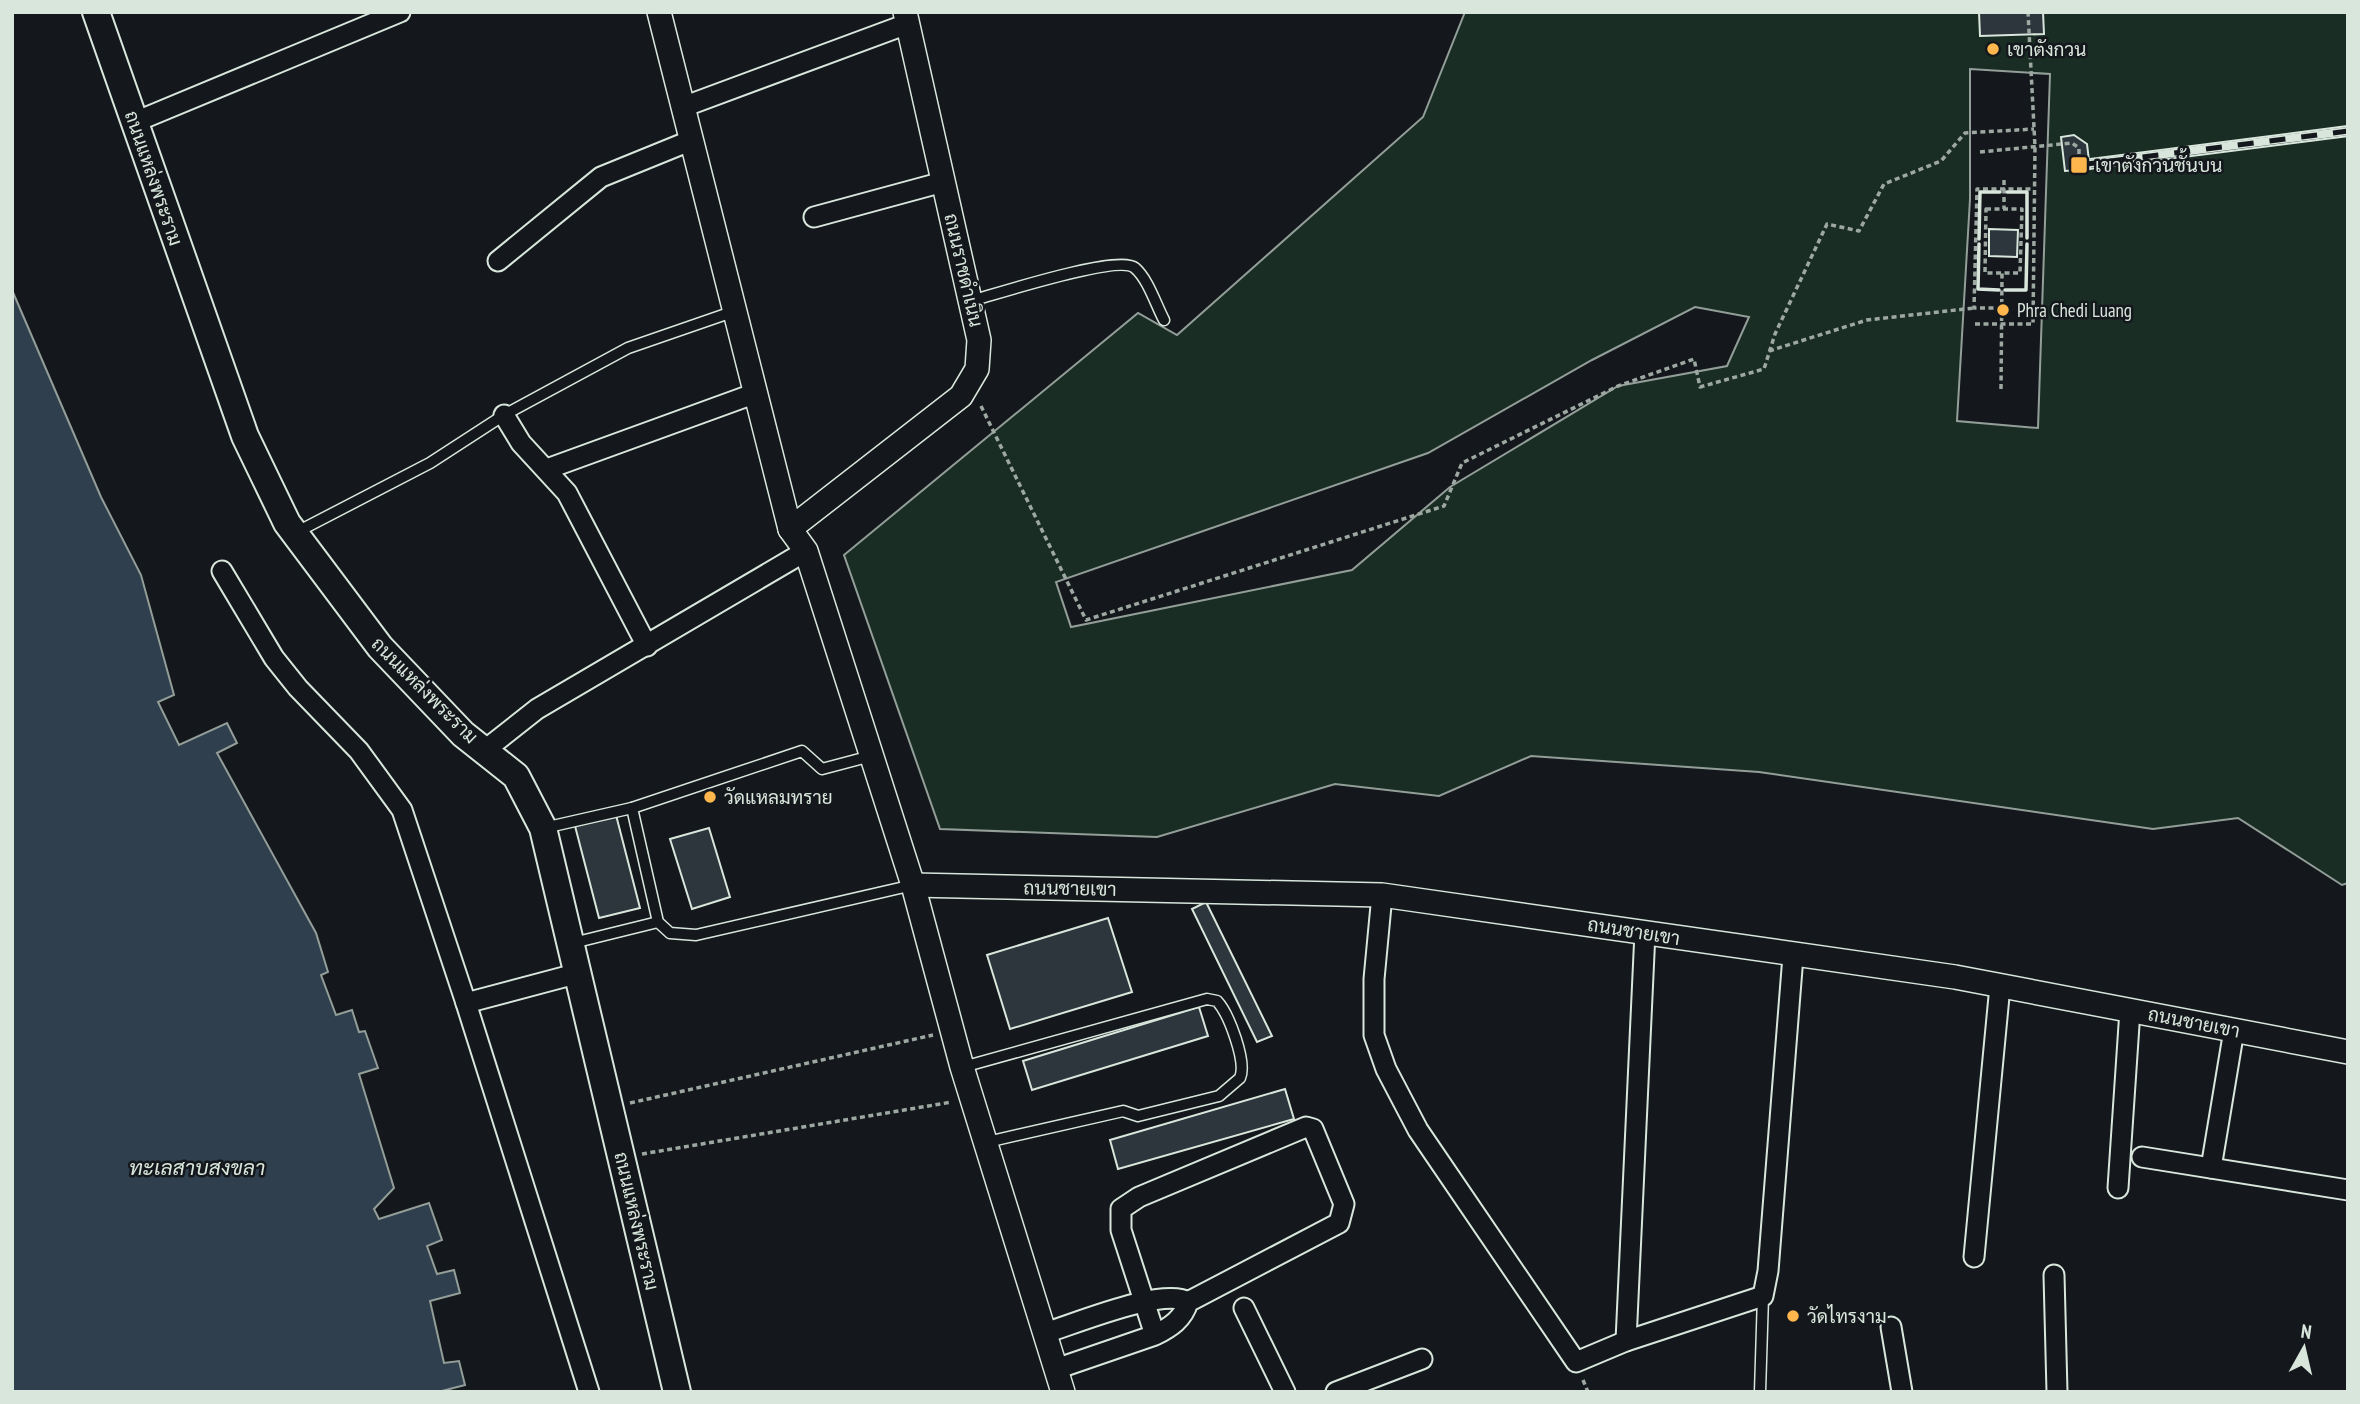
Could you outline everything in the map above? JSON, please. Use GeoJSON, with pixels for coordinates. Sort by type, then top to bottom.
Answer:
{"type":"FeatureCollection","features":[{"type":"Feature","properties":{"kind":"main road","name":"ถนนแหล่งพระราม"},"geometry":{"type":"LineString","coordinates":[[96,12],[246,436],[286,523],[380,647],[450,722],[516,776],[543,828],[677,1392]]}},
{"type":"Feature","properties":{"kind":"street"},"geometry":{"type":"LineString","coordinates":[[135,122],[400,12]]}},
{"type":"Feature","properties":{"kind":"street"},"geometry":{"type":"LineString","coordinates":[[659,12],[790,529],[806,551],[913,885],[962,1067],[1063,1392]]}},
{"type":"Feature","properties":{"kind":"street"},"geometry":{"type":"LineString","coordinates":[[683,107],[906,18]]}},
{"type":"Feature","properties":{"kind":"street","name":"ถนนราชดำเนิน"},"geometry":{"type":"LineString","coordinates":[[790,529],[961,396],[977,369],[979,340],[906,18]]}},
{"type":"Feature","properties":{"kind":"street"},"geometry":{"type":"LineString","coordinates":[[498,261],[601,177],[692,140]]}},
{"type":"Feature","properties":{"kind":"street"},"geometry":{"type":"LineString","coordinates":[[814,217],[943,182]]}},
{"type":"Feature","properties":{"kind":"street"},"geometry":{"type":"LineString","coordinates":[[547,468],[756,393]]}},
{"type":"Feature","properties":{"kind":"street"},"geometry":{"type":"LineString","coordinates":[[504,415],[521,443],[547,468],[576,509],[647,646]]}},
{"type":"Feature","properties":{"kind":"street"},"geometry":{"type":"LineString","coordinates":[[485,750],[537,709],[806,551]]}},
{"type":"Feature","properties":{"kind":"street"},"geometry":{"type":"LineString","coordinates":[[222,571],[274,658],[298,688],[359,751],[402,810],[589,1392]]}},
{"type":"Feature","properties":{"kind":"street","name":"ถนนชายเขา"},"geometry":{"type":"LineString","coordinates":[[913,885],[1382,895],[2000,986],[2348,1052]]}},
{"type":"Feature","properties":{"kind":"street"},"geometry":{"type":"LineString","coordinates":[[1382,895],[1374,979],[1374,1035],[1387,1069],[1418,1130],[1576,1362],[1626,1341],[1763,1296],[1768,1271],[1793,956]]}},
{"type":"Feature","properties":{"kind":"street"},"geometry":{"type":"LineString","coordinates":[[1626,1341],[1645,932]]}},
{"type":"Feature","properties":{"kind":"street"},"geometry":{"type":"LineString","coordinates":[[466,1003],[579,973]]}},
{"type":"Feature","properties":{"kind":"street"},"geometry":{"type":"LineString","coordinates":[[1974,1257],[2000,986]]}},
{"type":"Feature","properties":{"kind":"street"},"geometry":{"type":"LineString","coordinates":[[2118,1188],[2130,1010]]}},
{"type":"Feature","properties":{"kind":"street"},"geometry":{"type":"LineString","coordinates":[[2211,1168],[2234,1030]]}},
{"type":"Feature","properties":{"kind":"street"},"geometry":{"type":"LineString","coordinates":[[1045,1333],[1143,1303],[1169,1297],[1188,1302],[1339,1223],[1345,1204],[1317,1134],[1311,1128],[1218,1163],[1124,1206],[1119,1219],[1121,1230],[1143,1303],[1155,1335]]}},
{"type":"Feature","properties":{"kind":"street"},"geometry":{"type":"LineString","coordinates":[[2142,1157],[2348,1190]]}},
{"type":"Feature","properties":{"kind":"street"},"geometry":{"type":"LineString","coordinates":[[2054,1276],[2057,1392]]}},
{"type":"Feature","properties":{"kind":"street"},"geometry":{"type":"LineString","coordinates":[[1056,1369],[1155,1335],[1183,1316],[1188,1302]]}},
{"type":"Feature","properties":{"kind":"street"},"geometry":{"type":"LineString","coordinates":[[1244,1308],[1285,1392]]}},
{"type":"Feature","properties":{"kind":"street"},"geometry":{"type":"LineString","coordinates":[[1891,1326],[1902,1392]]}},
{"type":"Feature","properties":{"kind":"street"},"geometry":{"type":"LineString","coordinates":[[1336,1392],[1422,1359]]}},
{"type":"Feature","properties":{"kind":"lane"},"geometry":{"type":"LineString","coordinates":[[971,301],[1077,272],[1127,265],[1136,269],[1164,320]]}},
{"type":"Feature","properties":{"kind":"lane"},"geometry":{"type":"LineString","coordinates":[[295,533],[430,463],[504,415],[628,348],[735,311]]}},
{"type":"Feature","properties":{"kind":"lane"},"geometry":{"type":"LineString","coordinates":[[543,828],[632,808],[802,751],[822,769],[872,756]]}},
{"type":"Feature","properties":{"kind":"lane"},"geometry":{"type":"LineString","coordinates":[[632,808],[658,922],[670,933],[695,935],[913,885]]}},
{"type":"Feature","properties":{"kind":"lane"},"geometry":{"type":"LineString","coordinates":[[572,943],[658,922]]}},
{"type":"Feature","properties":{"kind":"lane"},"geometry":{"type":"LineString","coordinates":[[962,1067],[1207,999],[1217,1001],[1223,1009],[1242,1059],[1240,1078],[1219,1096],[1138,1116],[1123,1111],[985,1143]]}},
{"type":"Feature","properties":{"kind":"lane"},"geometry":{"type":"LineString","coordinates":[[1760,1392],[1763,1296]]}},
{"type":"Feature","properties":{"kind":"path"},"geometry":{"type":"LineString","coordinates":[[1975,324],[2032,324],[2035,147],[2028,12]]}},
{"type":"Feature","properties":{"kind":"path"},"geometry":{"type":"LineString","coordinates":[[969,382],[1086,620],[1444,506],[1462,463],[1618,386],[1694,359],[1700,387],[1764,369],[1774,334],[1827,224],[1859,231],[1884,184],[1941,161],[1965,133],[2034,129]]}},
{"type":"Feature","properties":{"kind":"path"},"geometry":{"type":"LineString","coordinates":[[1980,152],[2072,143],[2079,148],[2079,165]]}},
{"type":"Feature","properties":{"kind":"path"},"geometry":{"type":"LineString","coordinates":[[2004,180],[2004,209]]}},
{"type":"Feature","properties":{"kind":"path"},"geometry":{"type":"LineString","coordinates":[[1974,308],[1977,189],[2034,189]]}},
{"type":"Feature","properties":{"kind":"path"},"geometry":{"type":"LineString","coordinates":[[1986,209],[2004,209],[2022,209],[2021,273],[1985,273],[1986,209]]}},
{"type":"Feature","properties":{"kind":"path"},"geometry":{"type":"LineString","coordinates":[[2021,241],[2034,241]]}},
{"type":"Feature","properties":{"kind":"path"},"geometry":{"type":"LineString","coordinates":[[2001,389],[2002,273]]}},
{"type":"Feature","properties":{"kind":"path"},"geometry":{"type":"LineString","coordinates":[[1769,351],[1867,320],[1974,308],[2002,308]]}},
{"type":"Feature","properties":{"kind":"path"},"geometry":{"type":"LineString","coordinates":[[611,1108],[954,1030]]}},
{"type":"Feature","properties":{"kind":"path"},"geometry":{"type":"LineString","coordinates":[[622,1157],[972,1099]]}},
{"type":"Feature","properties":{"kind":"green space"},"geometry":{"type":"Polygon","coordinates":[[[1465,12],[2348,12],[2348,883],[2342,885],[2238,818],[2153,829],[1759,772],[1531,756],[1439,796],[1335,784],[1157,837],[940,829],[844,555],[1138,313],[1177,335],[1423,117],[1465,12]],[[1970,69],[1970,199],[1957,421],[2038,428],[2050,74],[1970,69]],[[1695,307],[1592,360],[1428,453],[1056,582],[1071,627],[1352,570],[1450,487],[1618,386],[1727,366],[1749,317],[1695,307]]]}},
{"type":"Feature","properties":{"kind":"water","name":"ทะเลสาบสงขลา"},"geometry":{"type":"Polygon","coordinates":[[[12,290],[101,497],[141,575],[174,695],[158,702],[179,745],[227,723],[237,743],[217,753],[316,933],[328,972],[321,975],[336,1015],[352,1010],[359,1032],[365,1031],[378,1068],[359,1074],[394,1188],[374,1209],[379,1219],[429,1203],[442,1240],[427,1246],[437,1274],[454,1270],[460,1293],[430,1301],[444,1363],[459,1361],[465,1385],[438,1392],[12,1392],[12,290]]]}},
{"type":"Feature","properties":{"kind":"building"},"geometry":{"type":"Polygon","coordinates":[[[1979,12],[2043,12],[2044,34],[1980,36],[1979,12]]]}},
{"type":"Feature","properties":{"kind":"building"},"geometry":{"type":"Polygon","coordinates":[[[2348,126],[2348,136],[2090,169],[2089,159],[2348,126]]]}},
{"type":"Feature","properties":{"kind":"building"},"geometry":{"type":"Polygon","coordinates":[[[2074,135],[2087,144],[2090,169],[2065,171],[2061,137],[2074,135]]]}},
{"type":"Feature","properties":{"kind":"building"},"geometry":{"type":"Polygon","coordinates":[[[1989,229],[2018,230],[2017,257],[1989,256],[1989,229]]]}},
{"type":"Feature","properties":{"kind":"building"},"geometry":{"type":"Polygon","coordinates":[[[616,815],[640,908],[599,918],[575,826],[616,815]]]}},
{"type":"Feature","properties":{"kind":"building"},"geometry":{"type":"Polygon","coordinates":[[[709,828],[730,897],[692,909],[670,839],[709,828]]]}},
{"type":"Feature","properties":{"kind":"building"},"geometry":{"type":"Polygon","coordinates":[[[1206,902],[1272,1036],[1257,1042],[1192,909],[1206,902]]]}},
{"type":"Feature","properties":{"kind":"building"},"geometry":{"type":"Polygon","coordinates":[[[1108,918],[1132,992],[1010,1029],[987,955],[1108,918]]]}},
{"type":"Feature","properties":{"kind":"building"},"geometry":{"type":"Polygon","coordinates":[[[1199,1007],[1208,1036],[1032,1090],[1023,1061],[1199,1007]]]}},
{"type":"Feature","properties":{"kind":"building"},"geometry":{"type":"Polygon","coordinates":[[[1285,1089],[1294,1119],[1118,1169],[1110,1140],[1285,1089]]]}},
{"type":"Feature","properties":{"kind":"railway"},"geometry":{"type":"LineString","coordinates":[[2079,165],[2348,131]]}},
{"type":"Feature","properties":{"kind":"wall"},"geometry":{"type":"LineString","coordinates":[[1979,239],[1980,192],[2000,192]]}},
{"type":"Feature","properties":{"kind":"wall"},"geometry":{"type":"LineString","coordinates":[[2007,192],[2027,192],[2027,238]]}},
{"type":"Feature","properties":{"kind":"wall"},"geometry":{"type":"LineString","coordinates":[[1979,244],[1978,289],[1999,290]]}},
{"type":"Feature","properties":{"kind":"wall"},"geometry":{"type":"LineString","coordinates":[[2005,290],[2026,290],[2027,244]]}},
{"type":"Feature","properties":{"kind":"place","name":"เขาตังกวน"},"geometry":{"type":"Point","coordinates":[1993,49]}},
{"type":"Feature","properties":{"kind":"place","name":"เขาตังกวนชั้นบน"},"geometry":{"type":"Point","coordinates":[2079,165]}},
{"type":"Feature","properties":{"kind":"place","name":"Phra Chedi Luang"},"geometry":{"type":"Point","coordinates":[2003,310]}},
{"type":"Feature","properties":{"kind":"place","name":"วัดแหลมทราย"},"geometry":{"type":"Point","coordinates":[710,797]}},
{"type":"Feature","properties":{"kind":"place","name":"วัดไทรงาม"},"geometry":{"type":"Point","coordinates":[1793,1316]}}]}
